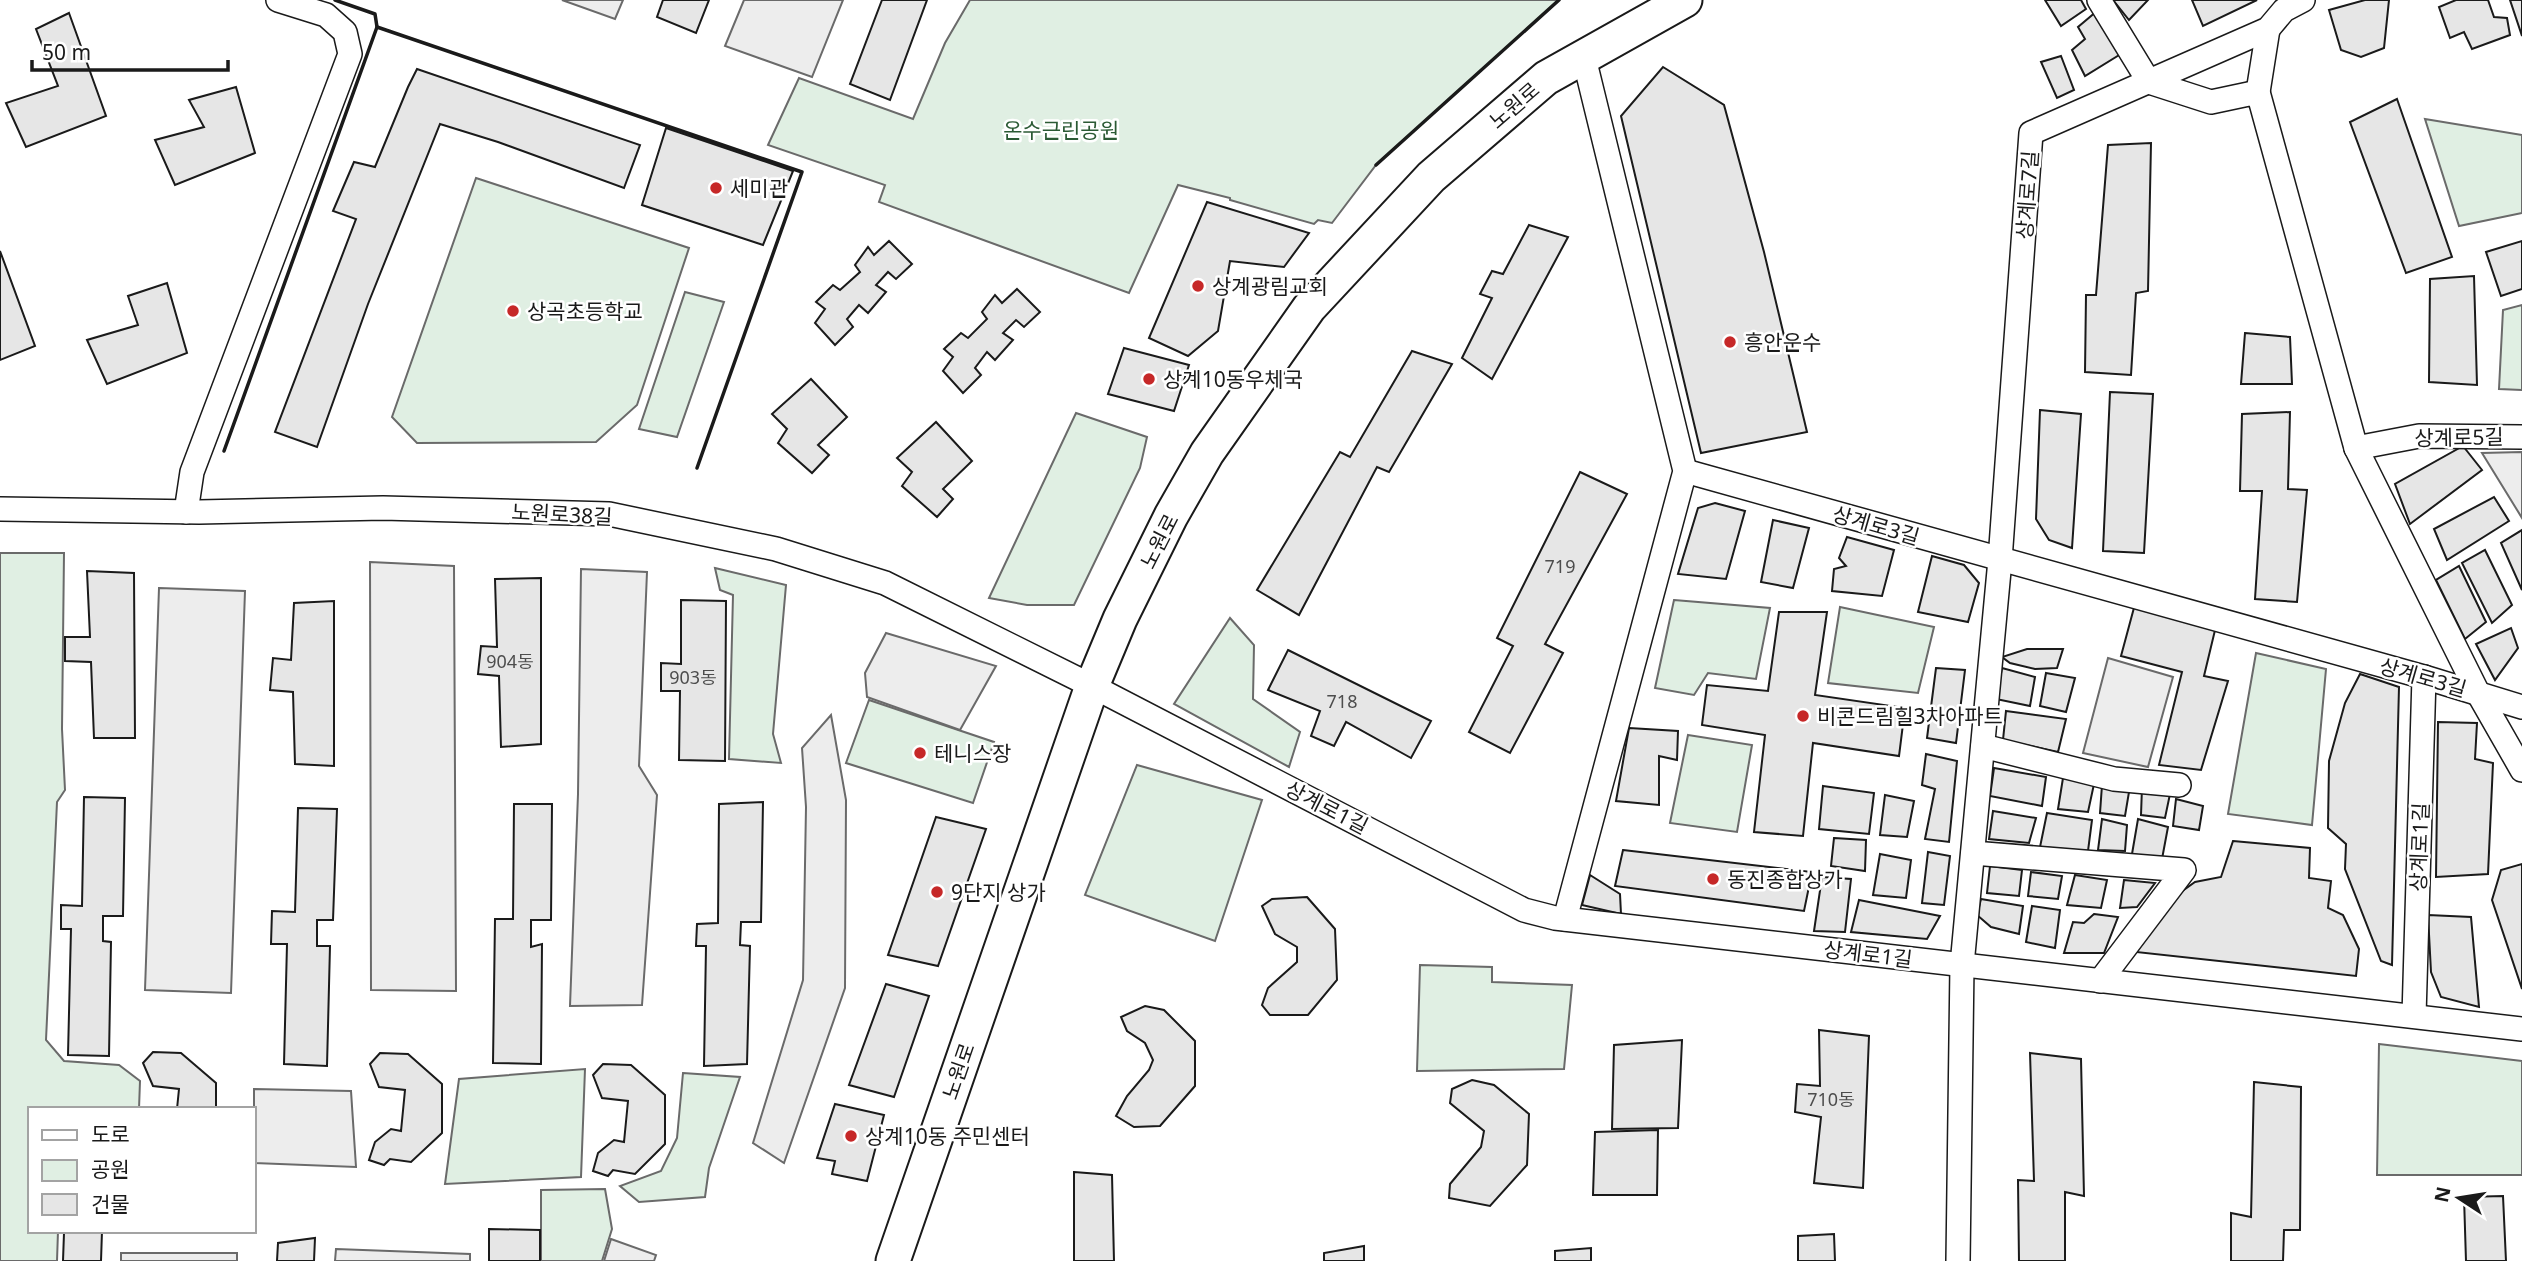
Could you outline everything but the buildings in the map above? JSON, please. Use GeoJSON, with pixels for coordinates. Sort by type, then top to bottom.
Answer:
{"type":"FeatureCollection","features":[{"type":"Feature","properties":{"kind":"main road","name":"노원로"},"geometry":{"type":"LineString","coordinates":[[893,1261],[1092,686],[1120,619],[1207,453],[1309,308],[1431,177],[1546,78],[1685,0]]}},
{"type":"Feature","properties":{"kind":"street"},"geometry":{"type":"LineString","coordinates":[[186,512],[192,472],[350,54],[345,32],[326,15],[278,0]]}},
{"type":"Feature","properties":{"kind":"street"},"geometry":{"type":"LineString","coordinates":[[2099,0],[2149,82],[2211,102],[2258,92],[2267,29]]}},
{"type":"Feature","properties":{"kind":"street","name":"상계로7길"},"geometry":{"type":"LineString","coordinates":[[2000,560],[2031,133],[2267,29],[2289,3]]}},
{"type":"Feature","properties":{"kind":"street"},"geometry":{"type":"LineString","coordinates":[[1565,919],[1685,471],[1584,58]]}},
{"type":"Feature","properties":{"kind":"street","name":"상계로3길"},"geometry":{"type":"LineString","coordinates":[[2258,92],[2356,449],[2478,693]]}},
{"type":"Feature","properties":{"kind":"street","name":"상계로5길"},"geometry":{"type":"LineString","coordinates":[[2356,449],[2418,436],[2522,436]]}},
{"type":"Feature","properties":{"kind":"street","name":"상계로3길"},"geometry":{"type":"LineString","coordinates":[[1685,471],[2424,677],[2522,707]]}},
{"type":"Feature","properties":{"kind":"street","name":"노원로38길"},"geometry":{"type":"LineString","coordinates":[[0,509],[186,512],[383,508],[609,514],[776,549],[885,583],[1092,686]]}},
{"type":"Feature","properties":{"kind":"street"},"geometry":{"type":"LineString","coordinates":[[1958,1261],[1962,965],[2000,560]]}},
{"type":"Feature","properties":{"kind":"street","name":"상계로1길"},"geometry":{"type":"LineString","coordinates":[[2414,1016],[2424,677]]}},
{"type":"Feature","properties":{"kind":"street","name":"상계로1길"},"geometry":{"type":"LineString","coordinates":[[1092,686],[1524,910],[1565,919],[2522,1029]]}},
{"type":"Feature","properties":{"kind":"street"},"geometry":{"type":"LineString","coordinates":[[2478,693],[2522,770]]}},
{"type":"Feature","properties":{"kind":"street"},"geometry":{"type":"LineString","coordinates":[[1983,746],[2114,779],[2179,785]]}},
{"type":"Feature","properties":{"kind":"street"},"geometry":{"type":"LineString","coordinates":[[1973,853],[2184,870],[2100,981]]}},
{"type":"Feature","properties":{"kind":"green space","name":"온수근린공원"},"geometry":{"type":"Polygon","coordinates":[[[970,0],[1559,0],[1376,165],[1332,223],[1318,220],[1314,224],[1178,185],[1129,293],[879,202],[885,185],[768,145],[799,78],[913,119],[945,43],[970,0]]]}},
{"type":"Feature","properties":{"kind":"green space"},"geometry":{"type":"Polygon","coordinates":[[[2425,119],[2522,135],[2522,213],[2459,226],[2425,119]]]}},
{"type":"Feature","properties":{"kind":"green space"},"geometry":{"type":"Polygon","coordinates":[[[476,178],[689,248],[637,405],[596,442],[417,443],[392,417],[476,178]]]}},
{"type":"Feature","properties":{"kind":"green space"},"geometry":{"type":"Polygon","coordinates":[[[685,292],[724,302],[677,437],[639,429],[685,292]]]}},
{"type":"Feature","properties":{"kind":"green space"},"geometry":{"type":"Polygon","coordinates":[[[2522,305],[2522,390],[2499,389],[2503,310],[2522,305]]]}},
{"type":"Feature","properties":{"kind":"green space"},"geometry":{"type":"Polygon","coordinates":[[[1076,413],[1147,437],[1140,468],[1074,605],[1027,605],[989,598],[1076,413]]]}},
{"type":"Feature","properties":{"kind":"green space"},"geometry":{"type":"Polygon","coordinates":[[[0,553],[64,553],[62,729],[65,790],[57,802],[46,1040],[64,1061],[119,1065],[140,1081],[139,1107],[28,1107],[28,1233],[58,1233],[57,1261],[0,1261],[0,553]]]}},
{"type":"Feature","properties":{"kind":"green space"},"geometry":{"type":"Polygon","coordinates":[[[715,568],[786,585],[773,734],[781,763],[729,759],[733,595],[720,590],[715,568]]]}},
{"type":"Feature","properties":{"kind":"green space"},"geometry":{"type":"Polygon","coordinates":[[[1674,600],[1770,608],[1756,679],[1708,673],[1694,695],[1655,688],[1674,600]]]}},
{"type":"Feature","properties":{"kind":"green space"},"geometry":{"type":"Polygon","coordinates":[[[1840,607],[1934,627],[1918,693],[1828,683],[1840,607]]]}},
{"type":"Feature","properties":{"kind":"green space"},"geometry":{"type":"Polygon","coordinates":[[[1230,618],[1254,645],[1253,699],[1300,732],[1289,767],[1174,704],[1230,618]]]}},
{"type":"Feature","properties":{"kind":"green space"},"geometry":{"type":"Polygon","coordinates":[[[2256,653],[2326,669],[2312,825],[2228,814],[2256,653]]]}},
{"type":"Feature","properties":{"kind":"green space","name":"테니스장"},"geometry":{"type":"Polygon","coordinates":[[[869,700],[994,742],[973,803],[846,763],[869,700]]]}},
{"type":"Feature","properties":{"kind":"green space"},"geometry":{"type":"Polygon","coordinates":[[[1688,735],[1752,745],[1737,832],[1670,823],[1688,735]]]}},
{"type":"Feature","properties":{"kind":"green space"},"geometry":{"type":"Polygon","coordinates":[[[1137,765],[1262,800],[1215,941],[1085,895],[1137,765]]]}},
{"type":"Feature","properties":{"kind":"green space"},"geometry":{"type":"Polygon","coordinates":[[[1420,965],[1492,967],[1492,982],[1572,985],[1564,1069],[1417,1071],[1420,965]]]}},
{"type":"Feature","properties":{"kind":"green space"},"geometry":{"type":"Polygon","coordinates":[[[2379,1044],[2522,1061],[2522,1175],[2377,1175],[2379,1044]]]}},
{"type":"Feature","properties":{"kind":"green space"},"geometry":{"type":"Polygon","coordinates":[[[585,1069],[581,1177],[445,1184],[459,1079],[585,1069]]]}},
{"type":"Feature","properties":{"kind":"green space"},"geometry":{"type":"Polygon","coordinates":[[[683,1073],[740,1077],[709,1168],[705,1197],[639,1202],[620,1186],[661,1171],[677,1138],[683,1073]]]}},
{"type":"Feature","properties":{"kind":"green space"},"geometry":{"type":"Polygon","coordinates":[[[605,1189],[612,1229],[602,1261],[541,1261],[541,1190],[605,1189]]]}},
{"type":"Feature","properties":{"kind":"shaded area"},"geometry":{"type":"Polygon","coordinates":[[[562,0],[623,0],[615,19],[562,0]]]}},
{"type":"Feature","properties":{"kind":"shaded area"},"geometry":{"type":"Polygon","coordinates":[[[744,0],[843,0],[812,77],[725,46],[744,0]]]}},
{"type":"Feature","properties":{"kind":"shaded area"},"geometry":{"type":"Polygon","coordinates":[[[2522,452],[2522,518],[2482,453],[2522,452]]]}},
{"type":"Feature","properties":{"kind":"shaded area"},"geometry":{"type":"Polygon","coordinates":[[[370,562],[454,566],[456,991],[371,990],[370,562]]]}},
{"type":"Feature","properties":{"kind":"shaded area"},"geometry":{"type":"Polygon","coordinates":[[[581,569],[647,572],[639,766],[657,795],[642,1005],[570,1006],[578,794],[581,569]]]}},
{"type":"Feature","properties":{"kind":"shaded area"},"geometry":{"type":"Polygon","coordinates":[[[159,588],[245,591],[231,993],[145,990],[159,588]]]}},
{"type":"Feature","properties":{"kind":"shaded area"},"geometry":{"type":"Polygon","coordinates":[[[886,633],[996,666],[960,730],[867,697],[865,673],[886,633]]]}},
{"type":"Feature","properties":{"kind":"shaded area"},"geometry":{"type":"Polygon","coordinates":[[[2108,658],[2173,677],[2148,767],[2083,753],[2108,658]]]}},
{"type":"Feature","properties":{"kind":"shaded area"},"geometry":{"type":"Polygon","coordinates":[[[831,715],[846,800],[845,988],[784,1163],[753,1143],[803,980],[806,807],[802,748],[831,715]]]}},
{"type":"Feature","properties":{"kind":"shaded area"},"geometry":{"type":"Polygon","coordinates":[[[254,1089],[351,1091],[356,1167],[256,1163],[254,1089]]]}},
{"type":"Feature","properties":{"kind":"shaded area"},"geometry":{"type":"Polygon","coordinates":[[[611,1239],[656,1255],[654,1261],[604,1261],[611,1239]]]}},
{"type":"Feature","properties":{"kind":"shaded area"},"geometry":{"type":"Polygon","coordinates":[[[336,1249],[470,1254],[470,1261],[335,1261],[336,1249]]]}},
{"type":"Feature","properties":{"kind":"shaded area"},"geometry":{"type":"Polygon","coordinates":[[[121,1253],[237,1253],[237,1261],[121,1261],[121,1253]]]}},
{"type":"Feature","properties":{"kind":"wall"},"geometry":{"type":"LineString","coordinates":[[335,0],[375,14],[377,27]]}},
{"type":"Feature","properties":{"kind":"wall"},"geometry":{"type":"LineString","coordinates":[[1376,165],[1559,0]]}},
{"type":"Feature","properties":{"kind":"wall"},"geometry":{"type":"LineString","coordinates":[[224,451],[377,27],[802,172],[697,468]]}},
{"type":"Feature","properties":{"kind":"place","name":"세미관"},"geometry":{"type":"Point","coordinates":[716,188]}},
{"type":"Feature","properties":{"kind":"place","name":"상계광림교회"},"geometry":{"type":"Point","coordinates":[1198,286]}},
{"type":"Feature","properties":{"kind":"place","name":"상곡초등학교"},"geometry":{"type":"Point","coordinates":[513,311]}},
{"type":"Feature","properties":{"kind":"place","name":"흥안운수"},"geometry":{"type":"Point","coordinates":[1730,342]}},
{"type":"Feature","properties":{"kind":"place","name":"상계10동우체국"},"geometry":{"type":"Point","coordinates":[1149,379]}},
{"type":"Feature","properties":{"kind":"place","name":"비콘드림힐3차아파트"},"geometry":{"type":"Point","coordinates":[1803,716]}},
{"type":"Feature","properties":{"kind":"place","name":"테니스장"},"geometry":{"type":"Point","coordinates":[920,753]}},
{"type":"Feature","properties":{"kind":"place","name":"동진종합상가"},"geometry":{"type":"Point","coordinates":[1713,879]}},
{"type":"Feature","properties":{"kind":"place","name":"9단지 상가"},"geometry":{"type":"Point","coordinates":[937,892]}},
{"type":"Feature","properties":{"kind":"place","name":"상계10동 주민센터"},"geometry":{"type":"Point","coordinates":[851,1136]}}]}
